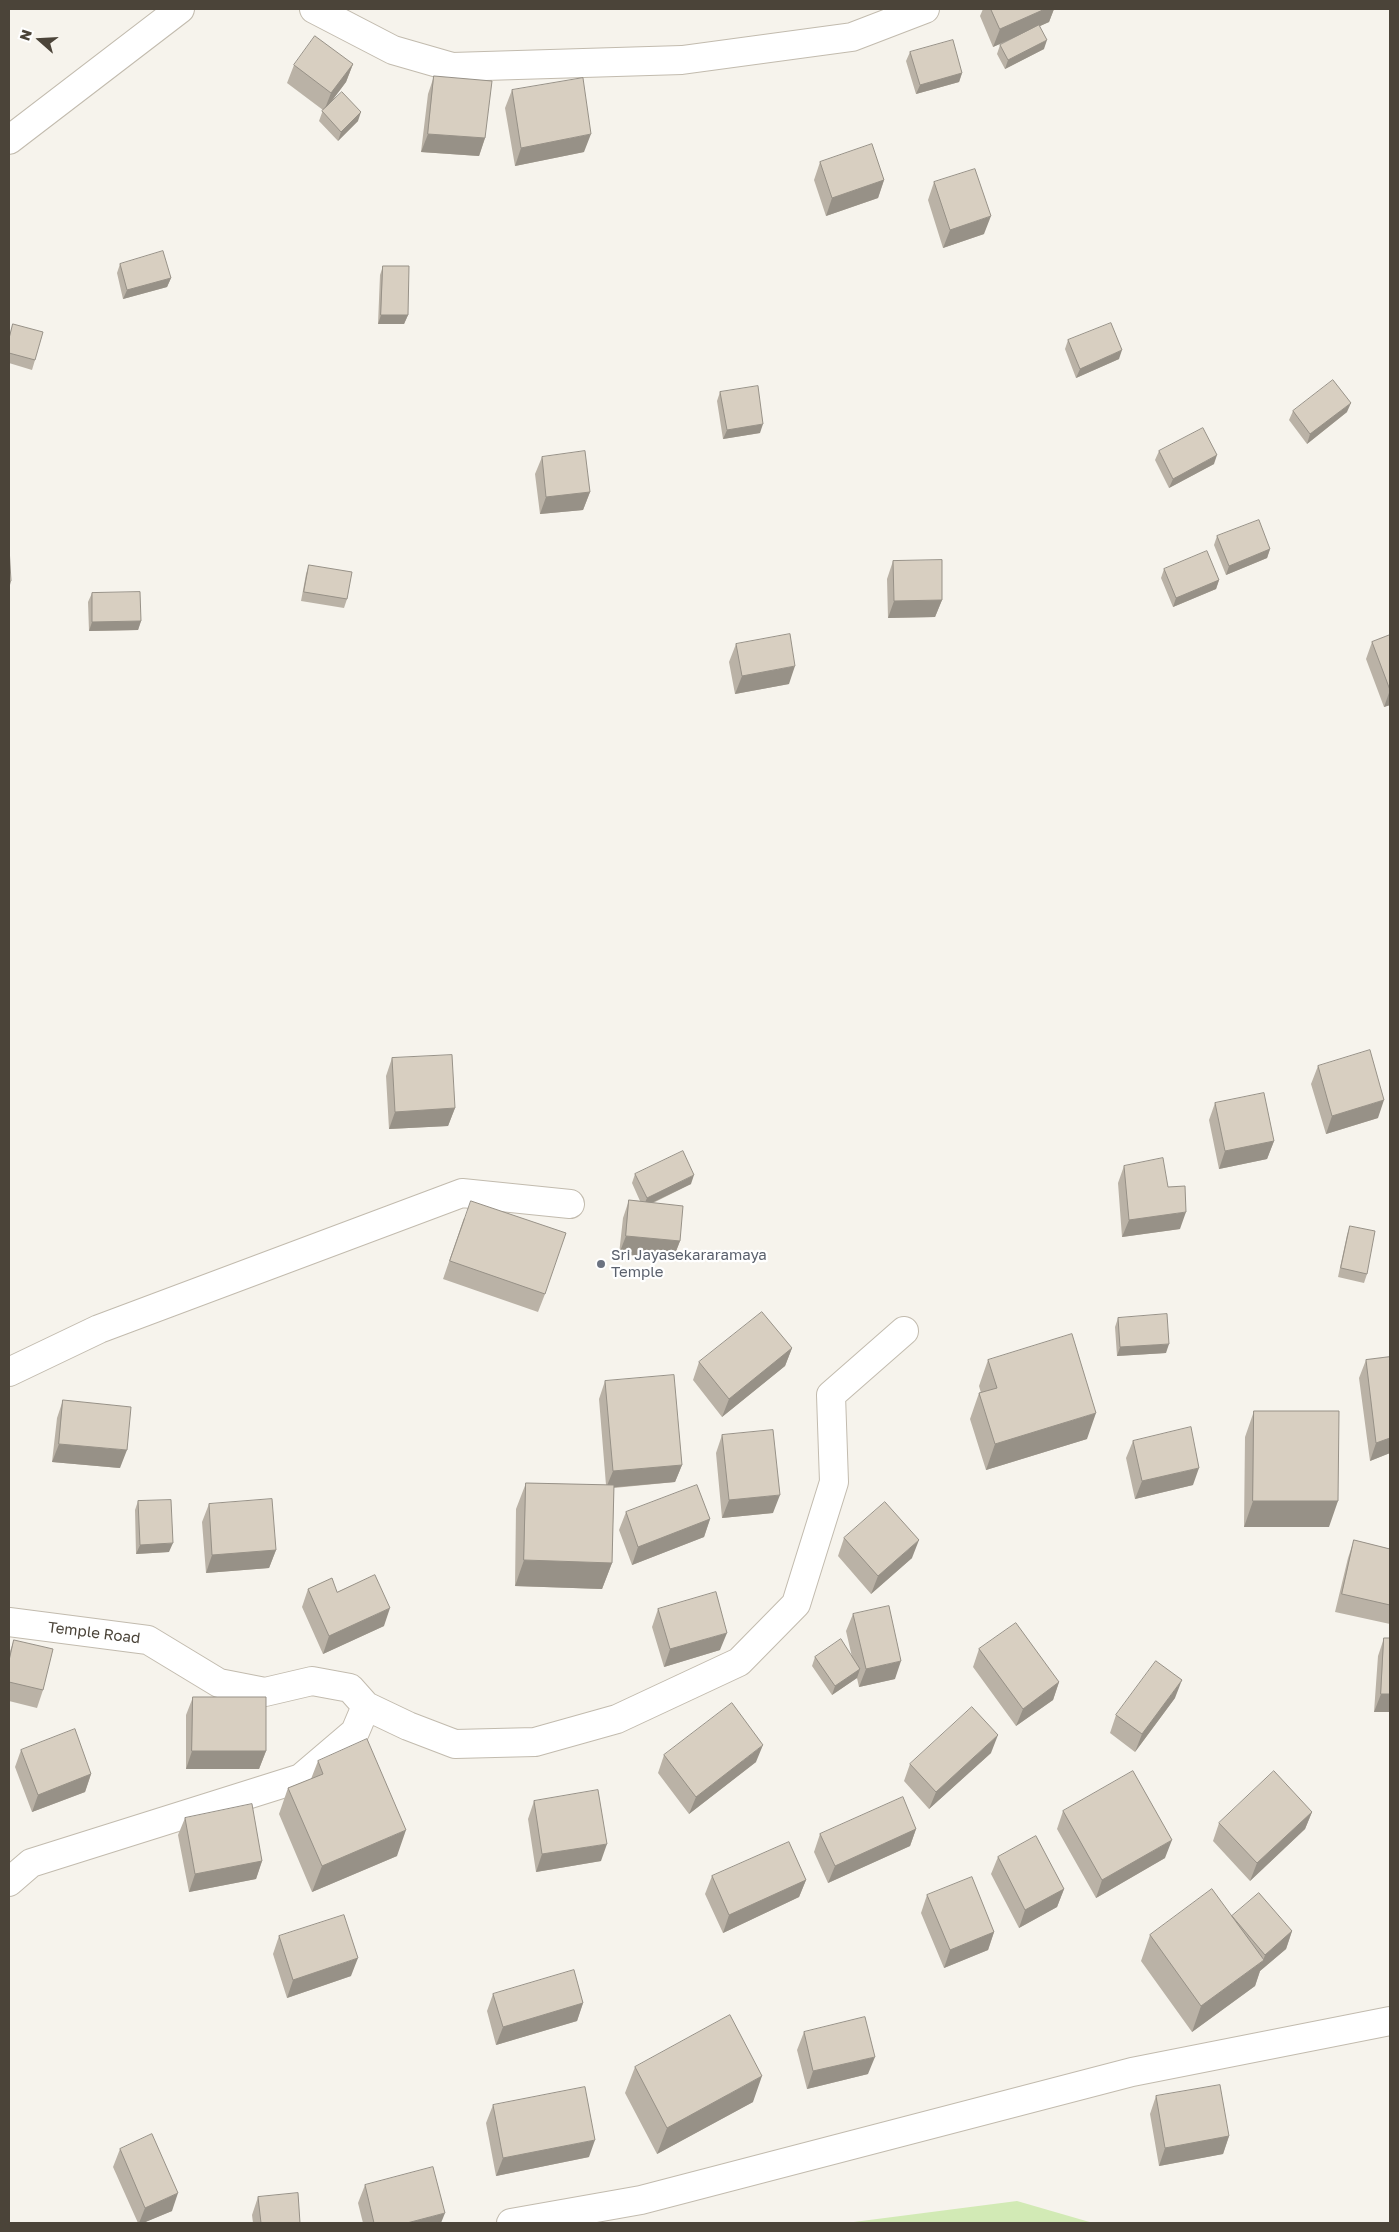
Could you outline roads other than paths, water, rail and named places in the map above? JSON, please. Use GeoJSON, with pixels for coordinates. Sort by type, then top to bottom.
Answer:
{"type":"FeatureCollection","features":[{"type":"Feature","properties":{"kind":"street"},"geometry":{"type":"LineString","coordinates":[[9,140],[180,9]]}},
{"type":"Feature","properties":{"kind":"street"},"geometry":{"type":"LineString","coordinates":[[314,9],[393,50],[452,67],[682,60],[852,37],[925,9]]}},
{"type":"Feature","properties":{"kind":"street"},"geometry":{"type":"LineString","coordinates":[[9,1372],[99,1329],[462,1193],[570,1204]]}},
{"type":"Feature","properties":{"kind":"street"},"geometry":{"type":"LineString","coordinates":[[9,1882],[31,1863],[302,1778],[355,1732],[366,1706],[408,1726],[455,1744],[535,1742],[617,1719],[740,1662],[796,1604],[834,1482],[831,1395],[904,1331]]}},
{"type":"Feature","properties":{"kind":"street","name":"Temple Road"},"geometry":{"type":"LineString","coordinates":[[9,1622],[148,1640],[219,1683],[265,1692],[312,1681],[350,1688],[366,1706]]}},
{"type":"Feature","properties":{"kind":"street"},"geometry":{"type":"LineString","coordinates":[[511,2223],[641,2200],[1132,2072],[1390,2021]]}},
{"type":"Feature","properties":{"kind":"place","name":"Sri Jayasekararamaya Temple"},"geometry":{"type":"Point","coordinates":[601,1264]}}]}
